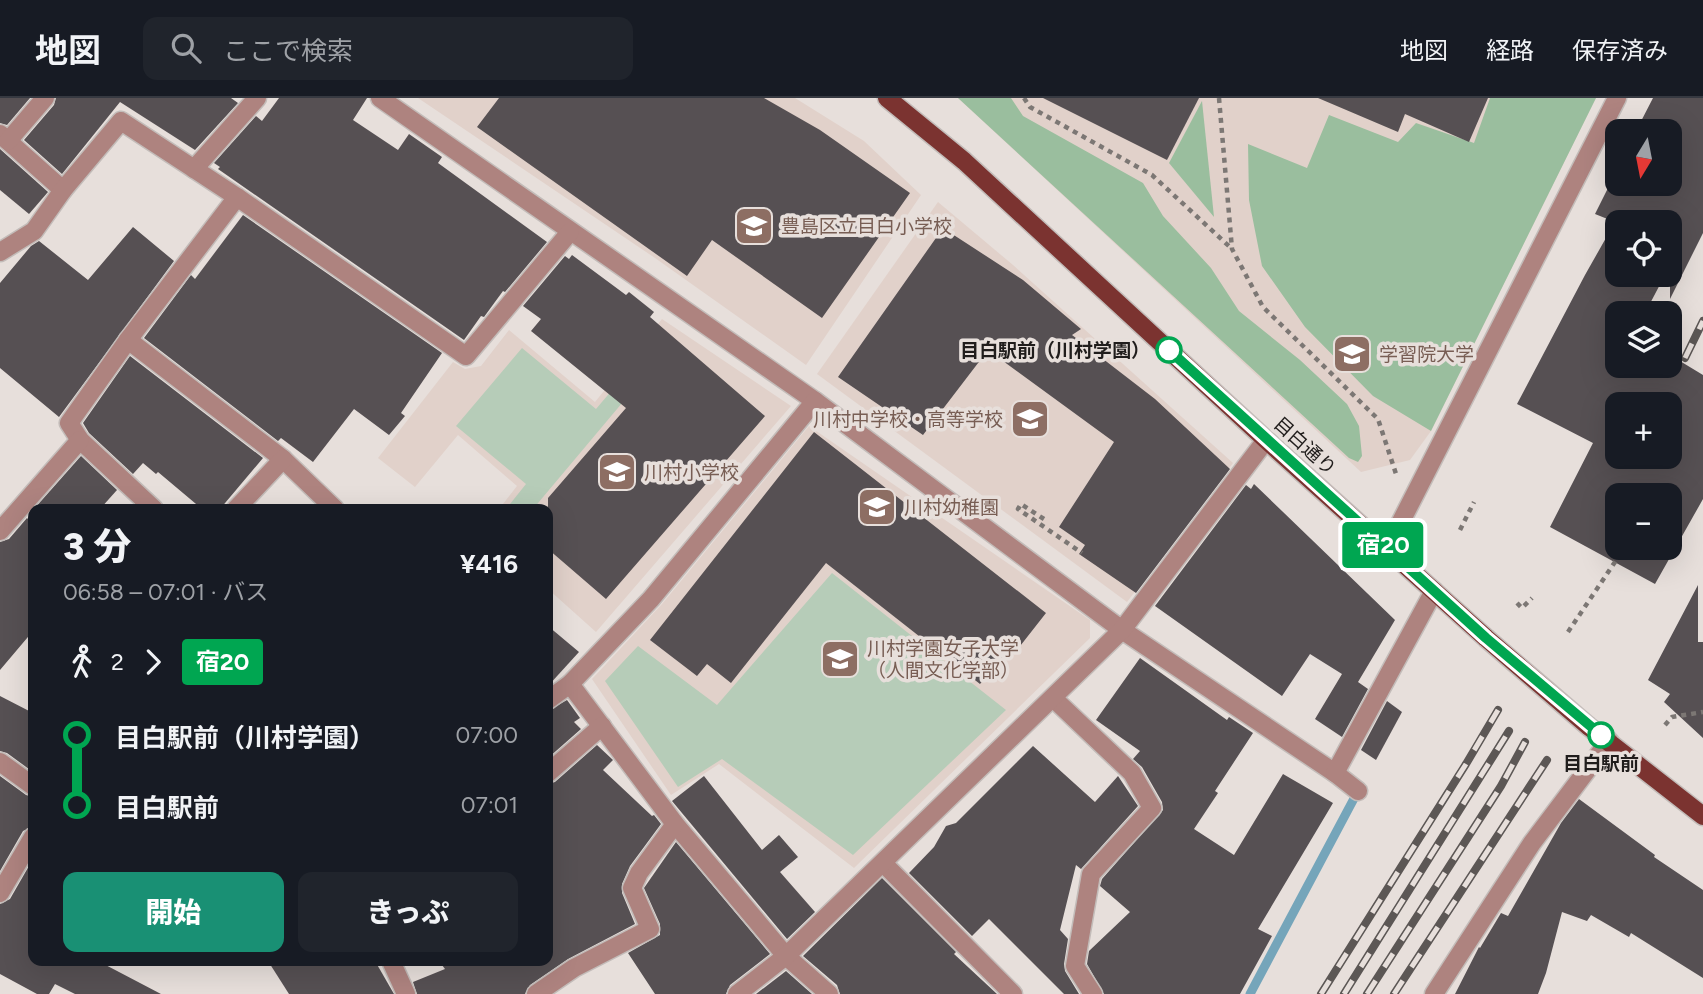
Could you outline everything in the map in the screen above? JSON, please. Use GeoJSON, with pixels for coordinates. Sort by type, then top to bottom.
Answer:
{"type":"FeatureCollection","features":[{"type":"Feature","properties":{"kind":"main road","name":"目白通り"},"geometry":{"type":"LineString","coordinates":[[887,98],[964,161],[1266,440],[1486,638],[1588,726],[1703,816]]}},
{"type":"Feature","properties":{"kind":"street"},"geometry":{"type":"LineString","coordinates":[[45,98],[4,137],[63,190]]}},
{"type":"Feature","properties":{"kind":"street"},"geometry":{"type":"LineString","coordinates":[[194,169],[257,98]]}},
{"type":"Feature","properties":{"kind":"street"},"geometry":{"type":"LineString","coordinates":[[380,98],[814,401],[1122,630],[1358,791]]}},
{"type":"Feature","properties":{"kind":"street"},"geometry":{"type":"LineString","coordinates":[[1387,549],[1617,98]]}},
{"type":"Feature","properties":{"kind":"street"},"geometry":{"type":"LineString","coordinates":[[0,252],[34,231],[63,190],[121,121],[237,197],[466,356],[570,232]]}},
{"type":"Feature","properties":{"kind":"street"},"geometry":{"type":"LineString","coordinates":[[149,504],[80,440],[69,423],[128,340],[237,197]]}},
{"type":"Feature","properties":{"kind":"street"},"geometry":{"type":"LineString","coordinates":[[128,340],[282,459],[330,504]]}},
{"type":"Feature","properties":{"kind":"street"},"geometry":{"type":"LineString","coordinates":[[553,696],[570,684],[651,599],[814,401]]}},
{"type":"Feature","properties":{"kind":"street"},"geometry":{"type":"LineString","coordinates":[[34,504],[80,440]]}},
{"type":"Feature","properties":{"kind":"street"},"geometry":{"type":"LineString","coordinates":[[737,994],[786,956],[1122,630],[1266,440]]}},
{"type":"Feature","properties":{"kind":"street"},"geometry":{"type":"LineString","coordinates":[[241,504],[282,459]]}},
{"type":"Feature","properties":{"kind":"street"},"geometry":{"type":"LineString","coordinates":[[0,531],[27,514]]}},
{"type":"Feature","properties":{"kind":"street"},"geometry":{"type":"LineString","coordinates":[[1335,773],[1434,592]]}},
{"type":"Feature","properties":{"kind":"street"},"geometry":{"type":"LineString","coordinates":[[570,684],[675,824],[786,956],[829,994]]}},
{"type":"Feature","properties":{"kind":"street"},"geometry":{"type":"LineString","coordinates":[[1053,698],[1132,773],[1152,808],[1091,874],[1075,966],[1093,994]]}},
{"type":"Feature","properties":{"kind":"street"},"geometry":{"type":"LineString","coordinates":[[553,769],[602,726]]}},
{"type":"Feature","properties":{"kind":"street"},"geometry":{"type":"LineString","coordinates":[[1434,994],[1532,843],[1609,741]]}},
{"type":"Feature","properties":{"kind":"street"},"geometry":{"type":"LineString","coordinates":[[0,762],[28,782]]}},
{"type":"Feature","properties":{"kind":"street"},"geometry":{"type":"LineString","coordinates":[[536,994],[574,968],[650,929],[632,888],[639,873],[675,824]]}},
{"type":"Feature","properties":{"kind":"street"},"geometry":{"type":"LineString","coordinates":[[0,893],[28,845]]}},
{"type":"Feature","properties":{"kind":"street"},"geometry":{"type":"LineString","coordinates":[[883,863],[1013,994]]}},
{"type":"Feature","properties":{"kind":"street"},"geometry":{"type":"LineString","coordinates":[[393,966],[406,994]]}},
{"type":"Feature","properties":{"kind":"path"},"geometry":{"type":"LineString","coordinates":[[1024,98],[1030,107],[1152,175],[1232,249],[1263,307],[1378,419],[1397,478]]}},
{"type":"Feature","properties":{"kind":"path"},"geometry":{"type":"LineString","coordinates":[[1219,98],[1232,249]]}},
{"type":"Feature","properties":{"kind":"path"},"geometry":{"type":"LineString","coordinates":[[1460,530],[1474,502]]}},
{"type":"Feature","properties":{"kind":"path"},"geometry":{"type":"LineString","coordinates":[[1044,520],[1021,504],[1017,509],[1082,554]]}},
{"type":"Feature","properties":{"kind":"path"},"geometry":{"type":"LineString","coordinates":[[1567,632],[1616,560]]}},
{"type":"Feature","properties":{"kind":"path"},"geometry":{"type":"LineString","coordinates":[[1517,604],[1522,608],[1532,598]]}},
{"type":"Feature","properties":{"kind":"path"},"geometry":{"type":"LineString","coordinates":[[1665,725],[1672,717],[1703,712]]}},
{"type":"Feature","properties":{"kind":"shaded area","name":"豊島区立目白小学校"},"geometry":{"type":"Polygon","coordinates":[[[418,98],[795,98],[864,141],[921,195],[806,365],[655,258],[418,98]]]}},
{"type":"Feature","properties":{"kind":"shaded area","name":"学習院大学"},"geometry":{"type":"Polygon","coordinates":[[[958,98],[1596,98],[1431,431],[1410,460],[1361,472],[958,98]]]}},
{"type":"Feature","properties":{"kind":"shaded area","name":"川村中学校・高等学校"},"geometry":{"type":"Polygon","coordinates":[[[938,202],[1013,265],[1233,463],[1127,602],[817,374],[938,202]]]}},
{"type":"Feature","properties":{"kind":"shaded area","name":"川村小学校"},"geometry":{"type":"Polygon","coordinates":[[[662,319],[791,406],[596,632],[553,593],[553,504],[503,504],[517,486],[458,435],[415,487],[378,458],[453,362],[465,369],[481,366],[509,330],[595,402],[662,319]]]}},
{"type":"Feature","properties":{"kind":"shaded area","name":"川村学園女子大学 （人間文化学部）"},"geometry":{"type":"Polygon","coordinates":[[[809,426],[1090,620],[1090,638],[854,868],[719,764],[671,795],[592,679],[662,604],[809,426]]]}},
{"type":"Feature","properties":{"kind":"green space"},"geometry":{"type":"Polygon","coordinates":[[[958,98],[1011,98],[1023,116],[1143,183],[1163,216],[1211,268],[1239,311],[1300,360],[1347,404],[1359,426],[1362,456],[1358,462],[1349,458],[958,98]]]}},
{"type":"Feature","properties":{"kind":"green space"},"geometry":{"type":"Polygon","coordinates":[[[1490,98],[1596,98],[1431,431],[1373,396],[1305,327],[1262,266],[1249,200],[1248,144],[1307,168],[1329,115],[1398,142],[1416,123],[1474,143],[1490,98]]]}},
{"type":"Feature","properties":{"kind":"green space"},"geometry":{"type":"Polygon","coordinates":[[[1202,101],[1214,217],[1169,163],[1202,101]]]}},
{"type":"Feature","properties":{"kind":"green space"},"geometry":{"type":"Polygon","coordinates":[[[663,330],[675,340],[537,504],[510,504],[526,484],[456,426],[522,348],[596,409],[663,330]]]}},
{"type":"Feature","properties":{"kind":"green space"},"geometry":{"type":"Polygon","coordinates":[[[832,573],[1006,710],[853,855],[722,759],[678,787],[605,681],[638,646],[717,705],[832,573]]]}},
{"type":"Feature","properties":{"kind":"building"},"geometry":{"type":"Polygon","coordinates":[[[0,98],[30,98],[7,125],[0,123],[0,98]]]}},
{"type":"Feature","properties":{"kind":"building"},"geometry":{"type":"Polygon","coordinates":[[[56,98],[231,98],[238,103],[195,150],[120,102],[62,174],[24,140],[54,105],[56,98]]]}},
{"type":"Feature","properties":{"kind":"building"},"geometry":{"type":"Polygon","coordinates":[[[279,98],[367,98],[353,120],[398,150],[409,134],[442,157],[438,163],[547,242],[505,292],[503,291],[484,317],[481,316],[464,340],[218,169],[220,167],[214,163],[256,116],[262,121],[279,98]]]}},
{"type":"Feature","properties":{"kind":"building","name":"豊島区立目白小学校"},"geometry":{"type":"Polygon","coordinates":[[[499,98],[764,98],[820,130],[910,193],[822,318],[712,240],[687,276],[477,127],[499,98]]]}},
{"type":"Feature","properties":{"kind":"building"},"geometry":{"type":"Polygon","coordinates":[[[1043,98],[1199,98],[1167,160],[1043,98]]]}},
{"type":"Feature","properties":{"kind":"building"},"geometry":{"type":"Polygon","coordinates":[[[1318,98],[1488,98],[1469,142],[1405,114],[1398,132],[1318,98]]]}},
{"type":"Feature","properties":{"kind":"building"},"geometry":{"type":"Polygon","coordinates":[[[1653,98],[1703,98],[1703,233],[1682,275],[1682,210],[1605,210],[1605,218],[1595,214],[1605,194],[1682,196],[1682,119],[1642,119],[1653,98]]]}},
{"type":"Feature","properties":{"kind":"building"},"geometry":{"type":"Polygon","coordinates":[[[0,149],[48,192],[29,214],[0,190],[0,149]]]}},
{"type":"Feature","properties":{"kind":"building"},"geometry":{"type":"Polygon","coordinates":[[[243,215],[442,353],[401,413],[405,416],[389,435],[354,409],[313,462],[281,438],[278,441],[144,338],[191,275],[195,279],[243,215]]]}},
{"type":"Feature","properties":{"kind":"building"},"geometry":{"type":"Polygon","coordinates":[[[133,227],[174,261],[59,417],[0,368],[0,283],[31,246],[39,241],[88,280],[133,227]]]}},
{"type":"Feature","properties":{"kind":"building","name":"川村中学校・高等学校"},"geometry":{"type":"Polygon","coordinates":[[[943,228],[1023,280],[1081,329],[1072,335],[1155,399],[1230,469],[1136,593],[1079,554],[1085,545],[1059,527],[1114,442],[988,350],[923,435],[838,377],[943,228]]]}},
{"type":"Feature","properties":{"kind":"building"},"geometry":{"type":"Polygon","coordinates":[[[1605,240],[1605,287],[1659,287],[1651,301],[1605,301],[1605,378],[1682,378],[1682,362],[1703,375],[1703,499],[1682,536],[1682,483],[1605,483],[1605,557],[1550,527],[1593,443],[1517,404],[1605,240]]]}},
{"type":"Feature","properties":{"kind":"building"},"geometry":{"type":"Polygon","coordinates":[[[572,255],[626,295],[629,292],[654,312],[650,317],[765,416],[606,599],[553,553],[553,504],[548,504],[548,498],[626,408],[531,331],[541,319],[523,306],[565,256],[569,259],[572,255]]]}},
{"type":"Feature","properties":{"kind":"building"},"geometry":{"type":"Polygon","coordinates":[[[1670,287],[1676,287],[1670,299],[1670,287]]]}},
{"type":"Feature","properties":{"kind":"building"},"geometry":{"type":"Polygon","coordinates":[[[130,356],[263,458],[224,504],[196,504],[143,463],[133,474],[89,433],[83,423],[130,356]]]}},
{"type":"Feature","properties":{"kind":"building"},"geometry":{"type":"Polygon","coordinates":[[[814,432],[1046,613],[1013,655],[1007,651],[980,684],[826,563],[731,683],[707,664],[697,676],[650,640],[814,432]]]}},
{"type":"Feature","properties":{"kind":"building"},"geometry":{"type":"Polygon","coordinates":[[[81,456],[117,490],[104,504],[38,504],[81,456]]]}},
{"type":"Feature","properties":{"kind":"building"},"geometry":{"type":"Polygon","coordinates":[[[1254,484],[1395,620],[1358,682],[1368,689],[1342,737],[1315,719],[1342,674],[1310,654],[1282,696],[1155,606],[1246,485],[1251,489],[1254,484]]]}},
{"type":"Feature","properties":{"kind":"building"},"geometry":{"type":"Polygon","coordinates":[[[27,518],[28,637],[0,670],[0,542],[9,539],[27,518]]]}},
{"type":"Feature","properties":{"kind":"building"},"geometry":{"type":"Polygon","coordinates":[[[1611,560],[1669,560],[1655,584],[1611,560]]]}},
{"type":"Feature","properties":{"kind":"building"},"geometry":{"type":"Polygon","coordinates":[[[1698,585],[1698,642],[1703,642],[1703,738],[1664,702],[1670,694],[1648,680],[1698,585]]]}},
{"type":"Feature","properties":{"kind":"building"},"geometry":{"type":"Polygon","coordinates":[[[553,630],[579,652],[553,681],[553,630]]]}},
{"type":"Feature","properties":{"kind":"building"},"geometry":{"type":"Polygon","coordinates":[[[1140,658],[1227,720],[1229,717],[1253,733],[1194,829],[1234,855],[1283,774],[1333,803],[1258,929],[1272,936],[1240,994],[1104,994],[1087,964],[1089,951],[1130,912],[1100,886],[1102,879],[1163,810],[1162,802],[1142,767],[1133,759],[1140,751],[1096,720],[1140,658]]]}},
{"type":"Feature","properties":{"kind":"building"},"geometry":{"type":"Polygon","coordinates":[[[0,696],[28,710],[28,768],[0,751],[0,696]]]}},
{"type":"Feature","properties":{"kind":"building"},"geometry":{"type":"Polygon","coordinates":[[[567,700],[580,718],[574,722],[581,729],[553,754],[553,708],[567,700]]]}},
{"type":"Feature","properties":{"kind":"building"},"geometry":{"type":"Polygon","coordinates":[[[1387,701],[1402,712],[1376,760],[1361,750],[1387,701]]]}},
{"type":"Feature","properties":{"kind":"building"},"geometry":{"type":"Polygon","coordinates":[[[597,745],[613,760],[603,770],[661,824],[630,866],[622,884],[622,893],[635,924],[568,959],[530,985],[525,994],[417,994],[413,982],[445,969],[443,966],[553,966],[555,782],[597,745]]]}},
{"type":"Feature","properties":{"kind":"building"},"geometry":{"type":"Polygon","coordinates":[[[1033,746],[1095,802],[1118,776],[1138,806],[1081,869],[1076,865],[1060,930],[1068,939],[1065,971],[1079,994],[1064,994],[989,919],[972,936],[909,873],[934,847],[946,826],[956,823],[1033,746]]]}},
{"type":"Feature","properties":{"kind":"building"},"geometry":{"type":"Polygon","coordinates":[[[0,776],[28,796],[28,828],[23,831],[0,871],[0,776]]]}},
{"type":"Feature","properties":{"kind":"building"},"geometry":{"type":"Polygon","coordinates":[[[704,776],[762,850],[779,835],[798,857],[780,872],[815,912],[787,939],[672,801],[704,776]]]}},
{"type":"Feature","properties":{"kind":"building"},"geometry":{"type":"Polygon","coordinates":[[[1579,799],[1655,855],[1654,857],[1703,890],[1703,978],[1631,933],[1629,937],[1591,915],[1587,921],[1562,912],[1538,994],[1455,994],[1479,947],[1501,913],[1508,916],[1561,823],[1579,799]]]}},
{"type":"Feature","properties":{"kind":"building"},"geometry":{"type":"Polygon","coordinates":[[[676,842],[770,954],[730,985],[726,994],[655,994],[628,953],[660,935],[660,924],[644,888],[676,842]]]}},
{"type":"Feature","properties":{"kind":"building"},"geometry":{"type":"Polygon","coordinates":[[[28,868],[28,966],[108,966],[161,994],[75,994],[55,984],[49,994],[37,994],[0,974],[0,904],[10,899],[28,868]]]}},
{"type":"Feature","properties":{"kind":"building"},"geometry":{"type":"Polygon","coordinates":[[[882,878],[956,952],[954,954],[997,994],[840,994],[837,985],[803,956],[882,878]]]}},
{"type":"Feature","properties":{"kind":"building"},"geometry":{"type":"Polygon","coordinates":[[[271,966],[378,966],[394,994],[289,994],[271,966]]]}},
{"type":"Feature","properties":{"kind":"building"},"geometry":{"type":"Polygon","coordinates":[[[786,971],[812,994],[756,994],[786,971]]]}},
{"type":"Feature","properties":{"kind":"waterway"},"geometry":{"type":"LineString","coordinates":[[1250,994],[1358,791]]}},
{"type":"Feature","properties":{"kind":"railway"},"geometry":{"type":"LineString","coordinates":[[1685,358],[1703,321]]}},
{"type":"Feature","properties":{"kind":"railway"},"geometry":{"type":"LineString","coordinates":[[1321,994],[1498,710]]}},
{"type":"Feature","properties":{"kind":"railway"},"geometry":{"type":"LineString","coordinates":[[1344,994],[1509,731]]}},
{"type":"Feature","properties":{"kind":"railway"},"geometry":{"type":"LineString","coordinates":[[1367,994],[1501,786],[1525,742]]}},
{"type":"Feature","properties":{"kind":"railway"},"geometry":{"type":"LineString","coordinates":[[1394,994],[1547,760]]}},
{"type":"Feature","properties":{"kind":"bus line","name":"宿20"},"geometry":{"type":"LineString","coordinates":[[1169,350],[1486,638],[1601,735]]}},
{"type":"Feature","properties":{"kind":"place","name":"豊島区立目白小学校"},"geometry":{"type":"Point","coordinates":[754,226]}},
{"type":"Feature","properties":{"kind":"place","name":"目白駅前（川村学園）"},"geometry":{"type":"Point","coordinates":[1169,350]}},
{"type":"Feature","properties":{"kind":"place","name":"学習院大学"},"geometry":{"type":"Point","coordinates":[1352,354]}},
{"type":"Feature","properties":{"kind":"place","name":"川村中学校・高等学校"},"geometry":{"type":"Point","coordinates":[1030,419]}},
{"type":"Feature","properties":{"kind":"place","name":"川村小学校"},"geometry":{"type":"Point","coordinates":[617,472]}},
{"type":"Feature","properties":{"kind":"place","name":"川村幼稚園"},"geometry":{"type":"Point","coordinates":[877,507]}},
{"type":"Feature","properties":{"kind":"place","name":"川村学園女子大学 （人間文化学部）"},"geometry":{"type":"Point","coordinates":[840,659]}},
{"type":"Feature","properties":{"kind":"place","name":"目白駅前"},"geometry":{"type":"Point","coordinates":[1601,735]}}]}
